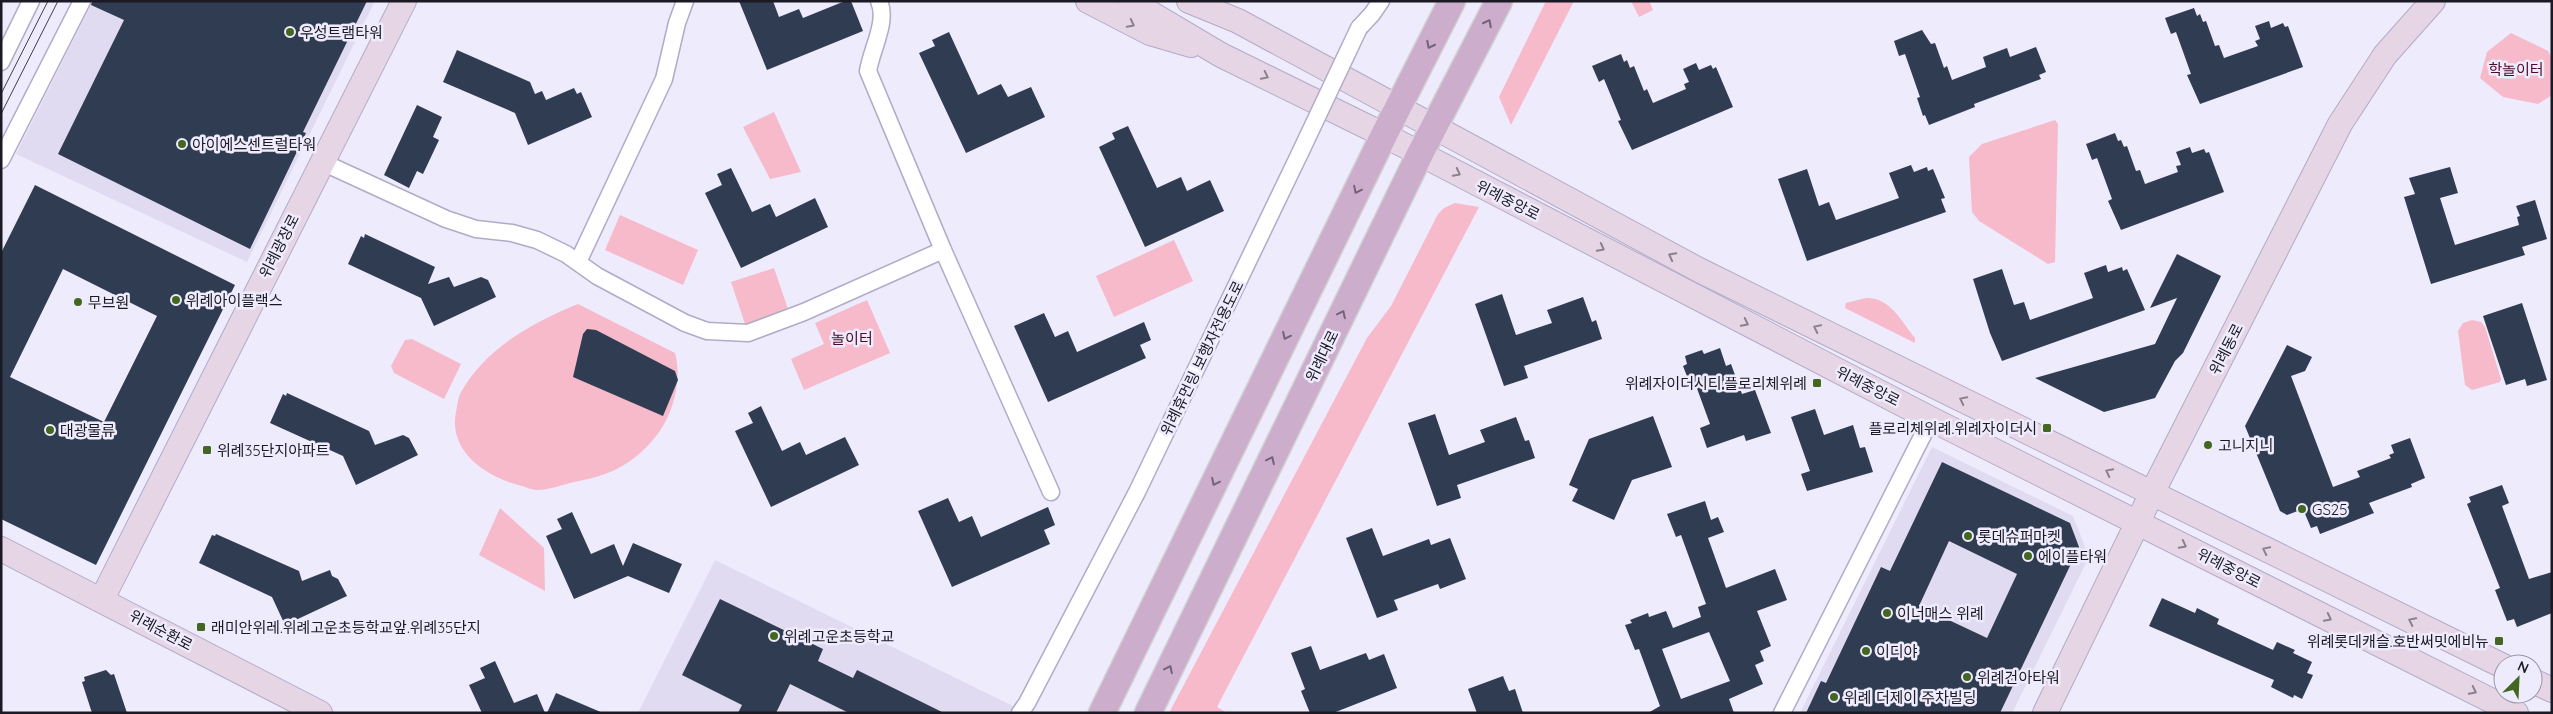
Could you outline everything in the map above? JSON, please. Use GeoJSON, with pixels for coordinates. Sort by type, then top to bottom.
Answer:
{"type":"FeatureCollection","features":[{"type":"Feature","properties":{"kind":"main road","name":"위례광장로"},"geometry":{"type":"LineString","coordinates":[[102,599],[404,1]]}},
{"type":"Feature","properties":{"kind":"main road","name":"위례중앙로"},"geometry":{"type":"LineString","coordinates":[[1088,1],[1150,33],[1221,55]]}},
{"type":"Feature","properties":{"kind":"main road","name":"위례중앙로"},"geometry":{"type":"LineString","coordinates":[[1130,1],[1221,55],[1384,135],[1931,419],[2516,713]]}},
{"type":"Feature","properties":{"kind":"main road","name":"위례중앙로"},"geometry":{"type":"LineString","coordinates":[[1189,1],[1238,21]]}},
{"type":"Feature","properties":{"kind":"main road","name":"위례중앙로"},"geometry":{"type":"LineString","coordinates":[[1210,1],[1238,21],[1397,109],[1698,270],[2493,661]]}},
{"type":"Feature","properties":{"kind":"main road"},"geometry":{"type":"LineString","coordinates":[[1102,713],[1384,135],[1452,1]]}},
{"type":"Feature","properties":{"kind":"main road","name":"위례대로"},"geometry":{"type":"LineString","coordinates":[[1148,713],[1420,154],[1499,1]]}},
{"type":"Feature","properties":{"kind":"main road","name":"위례동로"},"geometry":{"type":"LineString","coordinates":[[2045,713],[2140,523],[2152,493],[2340,124],[2385,55],[2433,1]]}},
{"type":"Feature","properties":{"kind":"main road","name":"위례순환로"},"geometry":{"type":"LineString","coordinates":[[1,549],[102,599],[320,713]]}},
{"type":"Feature","properties":{"kind":"street"},"geometry":{"type":"LineString","coordinates":[[1,62],[31,1]]}},
{"type":"Feature","properties":{"kind":"street"},"geometry":{"type":"LineString","coordinates":[[1,160],[82,1]]}},
{"type":"Feature","properties":{"kind":"street"},"geometry":{"type":"LineString","coordinates":[[578,262],[664,79],[685,1]]}},
{"type":"Feature","properties":{"kind":"street"},"geometry":{"type":"LineString","coordinates":[[879,1],[884,15],[872,51],[868,71],[943,250],[1051,492]]}},
{"type":"Feature","properties":{"kind":"street","name":"위례휴먼링 보행자전용도로"},"geometry":{"type":"LineString","coordinates":[[1020,713],[1027,703],[1137,492],[1359,28],[1372,14],[1380,1]]}},
{"type":"Feature","properties":{"kind":"street"},"geometry":{"type":"LineString","coordinates":[[322,162],[446,219],[476,229],[512,233],[537,240],[566,254],[597,276],[685,323],[707,331],[748,333],[804,312],[943,250]]}},
{"type":"Feature","properties":{"kind":"street"},"geometry":{"type":"LineString","coordinates":[[1782,713],[1931,419]]}},
{"type":"Feature","properties":{"kind":"shaded area"},"geometry":{"type":"Polygon","coordinates":[[[93,1],[375,1],[247,262],[16,154],[93,1]]]}},
{"type":"Feature","properties":{"kind":"shaded area"},"geometry":{"type":"Polygon","coordinates":[[[1932,447],[2073,516],[2089,557],[2012,713],[1800,713],[1932,447]]]}},
{"type":"Feature","properties":{"kind":"shaded area","name":"위례고운초등학교"},"geometry":{"type":"Polygon","coordinates":[[[715,560],[1027,713],[638,713],[715,560]]]}},
{"type":"Feature","properties":{"kind":"green space"},"geometry":{"type":"Polygon","coordinates":[[[1546,1],[1574,1],[1511,125],[1499,97],[1546,1]]]}},
{"type":"Feature","properties":{"kind":"green space"},"geometry":{"type":"Polygon","coordinates":[[[1631,1],[1649,1],[1653,10],[1639,17],[1631,1]]]}},
{"type":"Feature","properties":{"kind":"green space","name":"학놀이터"},"geometry":{"type":"Polygon","coordinates":[[[2511,33],[2548,51],[2552,59],[2552,95],[2538,104],[2503,97],[2480,78],[2487,52],[2511,33]]]}},
{"type":"Feature","properties":{"kind":"green space"},"geometry":{"type":"Polygon","coordinates":[[[774,112],[801,172],[770,179],[743,127],[774,112]]]}},
{"type":"Feature","properties":{"kind":"green space"},"geometry":{"type":"Polygon","coordinates":[[[2055,120],[2058,124],[2055,262],[2048,264],[1979,221],[1972,212],[1969,157],[1982,144],[2055,120]]]}},
{"type":"Feature","properties":{"kind":"green space"},"geometry":{"type":"Polygon","coordinates":[[[1455,203],[1479,207],[1217,707],[1227,713],[1169,713],[1367,338],[1391,306],[1438,214],[1444,208],[1455,203]]]}},
{"type":"Feature","properties":{"kind":"green space"},"geometry":{"type":"Polygon","coordinates":[[[620,215],[698,250],[683,285],[605,250],[620,215]]]}},
{"type":"Feature","properties":{"kind":"green space"},"geometry":{"type":"Polygon","coordinates":[[[1174,240],[1193,281],[1114,317],[1096,276],[1174,240]]]}},
{"type":"Feature","properties":{"kind":"green space"},"geometry":{"type":"Polygon","coordinates":[[[774,268],[789,312],[746,327],[731,282],[774,268]]]}},
{"type":"Feature","properties":{"kind":"green space"},"geometry":{"type":"Polygon","coordinates":[[[1866,298],[1882,301],[1894,311],[1915,338],[1915,343],[1845,308],[1846,303],[1866,298]]]}},
{"type":"Feature","properties":{"kind":"green space","name":"놀이터"},"geometry":{"type":"Polygon","coordinates":[[[867,300],[890,353],[804,390],[791,359],[824,344],[815,323],[867,300]]]}},
{"type":"Feature","properties":{"kind":"green space"},"geometry":{"type":"Polygon","coordinates":[[[578,304],[675,353],[678,376],[677,388],[670,411],[652,441],[635,458],[617,469],[597,477],[541,490],[506,481],[482,468],[463,450],[455,426],[460,394],[470,378],[496,350],[527,329],[578,304]]]}},
{"type":"Feature","properties":{"kind":"green space"},"geometry":{"type":"Polygon","coordinates":[[[2472,320],[2481,322],[2485,327],[2501,379],[2500,382],[2472,390],[2465,385],[2458,331],[2463,323],[2472,320]]]}},
{"type":"Feature","properties":{"kind":"green space"},"geometry":{"type":"Polygon","coordinates":[[[412,339],[461,364],[444,399],[394,373],[391,366],[405,340],[412,339]]]}},
{"type":"Feature","properties":{"kind":"green space"},"geometry":{"type":"Polygon","coordinates":[[[500,508],[544,548],[545,591],[479,555],[500,508]]]}},
{"type":"Feature","properties":{"kind":"building"},"geometry":{"type":"Polygon","coordinates":[[[92,1],[367,1],[303,132],[306,133],[250,249],[58,154],[124,20],[91,5],[92,1]]]}},
{"type":"Feature","properties":{"kind":"building"},"geometry":{"type":"Polygon","coordinates":[[[739,1],[773,1],[779,17],[799,9],[803,18],[845,1],[851,1],[863,31],[767,70],[739,1]]]}},
{"type":"Feature","properties":{"kind":"building"},"geometry":{"type":"Polygon","coordinates":[[[2194,8],[2197,16],[2200,14],[2203,22],[2206,21],[2215,46],[2219,45],[2224,58],[2258,46],[2255,41],[2260,39],[2255,26],[2269,21],[2271,28],[2283,23],[2285,27],[2288,26],[2303,67],[2200,104],[2187,75],[2191,74],[2176,32],[2171,34],[2165,18],[2194,8]]]}},
{"type":"Feature","properties":{"kind":"building"},"geometry":{"type":"Polygon","coordinates":[[[1922,30],[1931,44],[1935,43],[1944,68],[1947,66],[1952,80],[1986,67],[1983,57],[2007,48],[2010,57],[2036,47],[2046,72],[2039,75],[2041,79],[1974,104],[1975,107],[1929,125],[1925,115],[1923,116],[1917,98],[1920,97],[1905,54],[1899,56],[1894,41],[1922,30]]]}},
{"type":"Feature","properties":{"kind":"building"},"geometry":{"type":"Polygon","coordinates":[[[949,32],[978,95],[1001,84],[1008,97],[1031,87],[1045,117],[966,153],[919,53],[935,46],[932,40],[949,32]]]}},
{"type":"Feature","properties":{"kind":"building"},"geometry":{"type":"Polygon","coordinates":[[[457,50],[530,82],[535,94],[542,91],[546,100],[574,88],[577,94],[581,92],[592,117],[528,145],[515,113],[443,82],[457,50]]]}},
{"type":"Feature","properties":{"kind":"building"},"geometry":{"type":"Polygon","coordinates":[[[1621,54],[1624,62],[1627,60],[1630,68],[1634,66],[1644,91],[1647,89],[1653,103],[1686,89],[1684,84],[1689,82],[1683,69],[1696,63],[1699,70],[1711,65],[1713,69],[1716,67],[1733,107],[1632,150],[1618,121],[1621,120],[1604,79],[1599,82],[1592,66],[1621,54]]]}},
{"type":"Feature","properties":{"kind":"building"},"geometry":{"type":"Polygon","coordinates":[[[417,105],[442,117],[433,137],[439,140],[423,174],[417,171],[409,188],[384,175],[417,105]]]}},
{"type":"Feature","properties":{"kind":"building"},"geometry":{"type":"Polygon","coordinates":[[[1128,126],[1157,188],[1181,177],[1187,191],[1210,180],[1224,211],[1145,247],[1099,147],[1115,139],[1112,133],[1128,126]]]}},
{"type":"Feature","properties":{"kind":"building"},"geometry":{"type":"Polygon","coordinates":[[[2115,133],[2118,141],[2121,140],[2124,147],[2127,146],[2136,171],[2140,170],[2145,184],[2178,172],[2176,166],[2181,165],[2176,152],[2190,147],[2192,153],[2204,149],[2206,153],[2209,152],[2224,192],[2121,230],[2108,201],[2112,199],[2097,158],[2092,160],[2086,144],[2115,133]]]}},
{"type":"Feature","properties":{"kind":"building"},"geometry":{"type":"Polygon","coordinates":[[[1911,165],[1914,172],[1927,167],[1928,171],[1933,169],[1945,198],[1941,199],[1946,212],[1807,261],[1778,179],[1807,169],[1819,206],[1829,202],[1836,220],[1899,198],[1889,173],[1911,165]]]}},
{"type":"Feature","properties":{"kind":"building"},"geometry":{"type":"Polygon","coordinates":[[[2450,167],[2458,193],[2440,198],[2455,245],[2519,225],[2517,217],[2520,216],[2516,206],[2535,200],[2547,239],[2522,247],[2525,255],[2431,284],[2404,197],[2415,194],[2409,178],[2450,167]]]}},
{"type":"Feature","properties":{"kind":"building"},"geometry":{"type":"Polygon","coordinates":[[[731,168],[752,212],[770,204],[776,217],[815,198],[828,227],[741,268],[705,193],[722,185],[717,174],[731,168]]]}},
{"type":"Feature","properties":{"kind":"building"},"geometry":{"type":"Polygon","coordinates":[[[35,185],[235,285],[96,565],[1,519],[1,253],[35,185]],[[63,269],[10,377],[104,422],[157,316],[63,269]]]}},
{"type":"Feature","properties":{"kind":"building"},"geometry":{"type":"Polygon","coordinates":[[[365,234],[435,267],[428,284],[449,277],[454,287],[481,277],[488,280],[496,297],[434,326],[421,298],[348,264],[361,236],[364,238],[365,234]]]}},
{"type":"Feature","properties":{"kind":"building"},"geometry":{"type":"Polygon","coordinates":[[[2177,254],[2221,276],[2183,353],[2175,361],[2155,398],[2104,412],[2035,378],[2155,344],[2177,298],[2150,308],[2177,254]]]}},
{"type":"Feature","properties":{"kind":"building"},"geometry":{"type":"Polygon","coordinates":[[[2106,265],[2108,272],[2122,267],[2123,271],[2127,269],[2145,310],[2002,361],[1990,333],[1973,279],[2002,269],[2014,305],[2024,302],[2030,320],[2093,298],[2084,273],[2106,265]]]}},
{"type":"Feature","properties":{"kind":"building"},"geometry":{"type":"Polygon","coordinates":[[[1502,294],[1516,335],[1552,323],[1547,310],[1583,297],[1592,322],[1596,320],[1602,339],[1524,366],[1528,378],[1504,386],[1475,304],[1502,294]]]}},
{"type":"Feature","properties":{"kind":"building"},"geometry":{"type":"Polygon","coordinates":[[[2522,303],[2547,380],[2527,386],[2525,379],[2506,385],[2483,316],[2522,303]]]}},
{"type":"Feature","properties":{"kind":"building"},"geometry":{"type":"Polygon","coordinates":[[[1044,313],[1055,337],[1068,331],[1077,352],[1144,322],[1151,340],[1140,345],[1146,358],[1048,402],[1014,326],[1044,313]]]}},
{"type":"Feature","properties":{"kind":"building"},"geometry":{"type":"Polygon","coordinates":[[[587,329],[596,330],[675,371],[678,380],[663,416],[573,377],[583,334],[587,329]]]}},
{"type":"Feature","properties":{"kind":"building"},"geometry":{"type":"Polygon","coordinates":[[[2287,345],[2312,357],[2305,371],[2291,376],[2333,487],[2360,477],[2357,471],[2391,458],[2389,455],[2394,453],[2391,445],[2410,438],[2425,478],[2411,484],[2412,487],[2369,503],[2374,513],[2320,534],[2317,526],[2311,528],[2303,509],[2287,515],[2280,511],[2245,426],[2287,345]]]}},
{"type":"Feature","properties":{"kind":"building"},"geometry":{"type":"Polygon","coordinates":[[[1720,348],[1726,366],[1731,364],[1742,394],[1755,390],[1771,433],[1746,441],[1744,435],[1707,448],[1700,428],[1710,424],[1695,383],[1690,384],[1683,366],[1687,364],[1685,356],[1702,350],[1704,354],[1720,348]]]}},
{"type":"Feature","properties":{"kind":"building"},"geometry":{"type":"Polygon","coordinates":[[[287,393],[369,431],[375,445],[403,435],[409,438],[418,455],[356,485],[343,456],[270,423],[283,394],[286,396],[287,393]]]}},
{"type":"Feature","properties":{"kind":"building"},"geometry":{"type":"Polygon","coordinates":[[[761,406],[782,451],[800,442],[806,455],[845,437],[859,465],[771,507],[735,431],[753,423],[748,413],[761,406]]]}},
{"type":"Feature","properties":{"kind":"building"},"geometry":{"type":"Polygon","coordinates":[[[1815,409],[1824,435],[1853,425],[1860,448],[1865,447],[1873,472],[1807,491],[1801,474],[1810,471],[1791,417],[1815,409]]]}},
{"type":"Feature","properties":{"kind":"building"},"geometry":{"type":"Polygon","coordinates":[[[1435,414],[1449,455],[1485,442],[1480,430],[1516,417],[1525,441],[1529,440],[1535,458],[1457,485],[1461,498],[1437,506],[1408,423],[1435,414]]]}},
{"type":"Feature","properties":{"kind":"building"},"geometry":{"type":"Polygon","coordinates":[[[1653,416],[1672,467],[1632,480],[1614,520],[1572,501],[1578,489],[1569,485],[1589,439],[1653,416]]]}},
{"type":"Feature","properties":{"kind":"building"},"geometry":{"type":"Polygon","coordinates":[[[1942,462],[2070,523],[2079,547],[2000,713],[1806,713],[1821,681],[1826,683],[1881,567],[1890,571],[1942,462]],[[1949,541],[1919,606],[1987,638],[2017,574],[1949,541]]]}},
{"type":"Feature","properties":{"kind":"building"},"geometry":{"type":"Polygon","coordinates":[[[2502,485],[2509,503],[2502,506],[2529,579],[2552,572],[2552,613],[2517,627],[2514,619],[2507,621],[2495,590],[2500,588],[2467,504],[2471,502],[2469,497],[2502,485]]]}},
{"type":"Feature","properties":{"kind":"building"},"geometry":{"type":"Polygon","coordinates":[[[948,498],[959,522],[972,516],[981,537],[1048,507],[1055,525],[1044,530],[1050,544],[952,587],[918,511],[948,498]]]}},
{"type":"Feature","properties":{"kind":"building"},"geometry":{"type":"Polygon","coordinates":[[[1705,501],[1711,520],[1718,517],[1724,532],[1708,538],[1726,588],[1775,569],[1787,600],[1757,611],[1771,646],[1760,651],[1764,661],[1755,665],[1763,684],[1729,699],[1734,713],[1648,713],[1660,706],[1639,649],[1635,650],[1625,625],[1632,623],[1630,620],[1648,613],[1649,617],[1666,611],[1673,628],[1701,617],[1698,607],[1706,604],[1681,535],[1676,537],[1667,514],[1705,501]],[[1709,632],[1662,649],[1681,699],[1730,681],[1709,632]]]}},
{"type":"Feature","properties":{"kind":"building"},"geometry":{"type":"Polygon","coordinates":[[[572,512],[591,554],[614,544],[623,566],[633,543],[682,564],[669,593],[628,576],[574,599],[546,536],[562,529],[557,519],[572,512]]]}},
{"type":"Feature","properties":{"kind":"building"},"geometry":{"type":"Polygon","coordinates":[[[1372,528],[1383,556],[1429,539],[1431,545],[1450,538],[1466,579],[1440,589],[1438,584],[1394,600],[1398,610],[1377,618],[1346,538],[1372,528]]]}},
{"type":"Feature","properties":{"kind":"building"},"geometry":{"type":"Polygon","coordinates":[[[216,534],[299,571],[302,581],[330,570],[332,576],[338,579],[347,596],[285,625],[272,597],[199,563],[212,535],[215,536],[216,534]]]}},
{"type":"Feature","properties":{"kind":"building"},"geometry":{"type":"Polygon","coordinates":[[[2162,598],[2195,613],[2197,608],[2219,619],[2217,624],[2273,650],[2277,642],[2295,650],[2293,653],[2312,662],[2307,673],[2313,675],[2302,699],[2294,695],[2293,698],[2271,687],[2274,680],[2149,626],[2162,598]]]}},
{"type":"Feature","properties":{"kind":"building"},"geometry":{"type":"Polygon","coordinates":[[[720,599],[823,649],[818,661],[853,678],[857,670],[944,713],[849,713],[790,684],[776,713],[738,713],[742,705],[682,675],[720,599]]]}},
{"type":"Feature","properties":{"kind":"building"},"geometry":{"type":"Polygon","coordinates":[[[1311,646],[1320,670],[1366,653],[1369,660],[1384,654],[1397,688],[1333,713],[1310,713],[1301,691],[1305,689],[1291,653],[1311,646]]]}},
{"type":"Feature","properties":{"kind":"building"},"geometry":{"type":"Polygon","coordinates":[[[495,661],[514,703],[537,694],[545,713],[482,713],[469,685],[485,678],[480,668],[495,661]]]}},
{"type":"Feature","properties":{"kind":"building"},"geometry":{"type":"Polygon","coordinates":[[[106,670],[111,675],[114,674],[127,713],[92,713],[82,682],[85,681],[84,677],[106,670]]]}},
{"type":"Feature","properties":{"kind":"building"},"geometry":{"type":"Polygon","coordinates":[[[1503,676],[1509,691],[1515,689],[1523,713],[1477,713],[1468,689],[1503,676]]]}},
{"type":"Feature","properties":{"kind":"building"},"geometry":{"type":"Polygon","coordinates":[[[556,693],[603,713],[547,713],[556,693]]]}},
{"type":"Feature","properties":{"kind":"tram line"},"geometry":{"type":"LineString","coordinates":[[1,94],[48,1]]}},
{"type":"Feature","properties":{"kind":"tram line"},"geometry":{"type":"LineString","coordinates":[[1,114],[58,1]]}},
{"type":"Feature","properties":{"kind":"place","name":"우성트램타워"},"geometry":{"type":"Point","coordinates":[290,32]}},
{"type":"Feature","properties":{"kind":"place","name":"아이에스센트럴타워"},"geometry":{"type":"Point","coordinates":[182,144]}},
{"type":"Feature","properties":{"kind":"place","name":"위례아이플랙스"},"geometry":{"type":"Point","coordinates":[176,300]}},
{"type":"Feature","properties":{"kind":"place","name":"무브원"},"geometry":{"type":"Point","coordinates":[78,302]}},
{"type":"Feature","properties":{"kind":"place","name":"위례자이더시티.플로리체위례"},"geometry":{"type":"Point","coordinates":[1817,383]}},
{"type":"Feature","properties":{"kind":"place","name":"플로리체위례.위례자이더시"},"geometry":{"type":"Point","coordinates":[2047,428]}},
{"type":"Feature","properties":{"kind":"place","name":"대광물류"},"geometry":{"type":"Point","coordinates":[50,430]}},
{"type":"Feature","properties":{"kind":"place","name":"고니지니"},"geometry":{"type":"Point","coordinates":[2208,445]}},
{"type":"Feature","properties":{"kind":"place","name":"위례35단지아파트"},"geometry":{"type":"Point","coordinates":[207,450]}},
{"type":"Feature","properties":{"kind":"place","name":"GS25"},"geometry":{"type":"Point","coordinates":[2302,509]}},
{"type":"Feature","properties":{"kind":"place","name":"롯데슈퍼마켓"},"geometry":{"type":"Point","coordinates":[1968,536]}},
{"type":"Feature","properties":{"kind":"place","name":"에이플타워"},"geometry":{"type":"Point","coordinates":[2028,556]}},
{"type":"Feature","properties":{"kind":"place","name":"이너매스 위례"},"geometry":{"type":"Point","coordinates":[1887,613]}},
{"type":"Feature","properties":{"kind":"place","name":"래미안위레.위례고운초등학교앞.위례35단지"},"geometry":{"type":"Point","coordinates":[201,627]}},
{"type":"Feature","properties":{"kind":"place","name":"위례고운초등학교"},"geometry":{"type":"Point","coordinates":[774,636]}},
{"type":"Feature","properties":{"kind":"place","name":"위례롯데캐슬.호반써밋에비뉴"},"geometry":{"type":"Point","coordinates":[2499,641]}},
{"type":"Feature","properties":{"kind":"place","name":"이디야"},"geometry":{"type":"Point","coordinates":[1866,651]}},
{"type":"Feature","properties":{"kind":"place","name":"위례건아타워"},"geometry":{"type":"Point","coordinates":[1967,677]}},
{"type":"Feature","properties":{"kind":"place","name":"위례 더제이 주차빌딩"},"geometry":{"type":"Point","coordinates":[1834,697]}}]}
